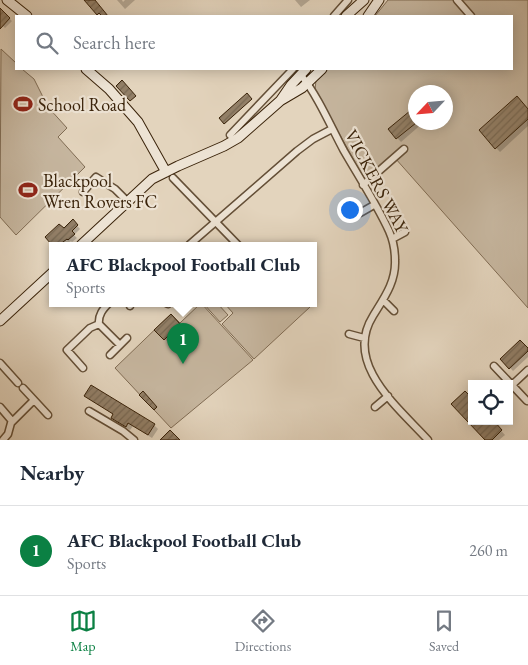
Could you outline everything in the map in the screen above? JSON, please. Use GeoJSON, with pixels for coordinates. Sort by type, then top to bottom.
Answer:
{"type":"FeatureCollection","features":[{"type":"Feature","properties":{"kind":"main road"},"geometry":{"type":"LineString","coordinates":[[7,0],[26,15]]}},
{"type":"Feature","properties":{"kind":"main road"},"geometry":{"type":"LineString","coordinates":[[347,15],[364,0]]}},
{"type":"Feature","properties":{"kind":"main road"},"geometry":{"type":"LineString","coordinates":[[369,15],[379,0]]}},
{"type":"Feature","properties":{"kind":"main road"},"geometry":{"type":"LineString","coordinates":[[87,70],[108,88],[138,122],[169,175]]}},
{"type":"Feature","properties":{"kind":"main road"},"geometry":{"type":"LineString","coordinates":[[280,101],[309,85],[321,70]]}},
{"type":"Feature","properties":{"kind":"main road"},"geometry":{"type":"LineString","coordinates":[[84,242],[149,181],[169,175],[176,167],[233,141],[280,101],[303,72]]}},
{"type":"Feature","properties":{"kind":"main road"},"geometry":{"type":"LineString","coordinates":[[157,155],[162,160],[176,167]]}},
{"type":"Feature","properties":{"kind":"main road"},"geometry":{"type":"LineString","coordinates":[[0,322],[49,276]]}},
{"type":"Feature","properties":{"kind":"street"},"geometry":{"type":"LineString","coordinates":[[335,15],[348,0]]}},
{"type":"Feature","properties":{"kind":"street"},"geometry":{"type":"LineString","coordinates":[[457,0],[470,15]]}},
{"type":"Feature","properties":{"kind":"street"},"geometry":{"type":"LineString","coordinates":[[230,135],[292,70]]}},
{"type":"Feature","properties":{"kind":"street","name":"VICKERS WAY"},"geometry":{"type":"LineString","coordinates":[[303,72],[392,239],[395,248],[395,271],[392,282],[368,323],[364,338],[365,357],[377,383],[428,440]]}},
{"type":"Feature","properties":{"kind":"street"},"geometry":{"type":"LineString","coordinates":[[256,109],[263,117]]}},
{"type":"Feature","properties":{"kind":"street"},"geometry":{"type":"LineString","coordinates":[[193,242],[298,151],[313,139],[332,129]]}},
{"type":"Feature","properties":{"kind":"street"},"geometry":{"type":"LineString","coordinates":[[363,185],[404,149]]}},
{"type":"Feature","properties":{"kind":"street"},"geometry":{"type":"LineString","coordinates":[[169,175],[235,242]]}},
{"type":"Feature","properties":{"kind":"street"},"geometry":{"type":"LineString","coordinates":[[82,192],[96,177],[115,189],[128,201]]}},
{"type":"Feature","properties":{"kind":"street"},"geometry":{"type":"LineString","coordinates":[[360,213],[374,205]]}},
{"type":"Feature","properties":{"kind":"street"},"geometry":{"type":"LineString","coordinates":[[392,239],[405,232]]}},
{"type":"Feature","properties":{"kind":"street"},"geometry":{"type":"LineString","coordinates":[[383,300],[394,311]]}},
{"type":"Feature","properties":{"kind":"street"},"geometry":{"type":"LineString","coordinates":[[106,307],[99,318],[99,324],[120,345]]}},
{"type":"Feature","properties":{"kind":"street"},"geometry":{"type":"LineString","coordinates":[[84,368],[67,350],[90,328],[99,324]]}},
{"type":"Feature","properties":{"kind":"street"},"geometry":{"type":"LineString","coordinates":[[349,334],[364,338]]}},
{"type":"Feature","properties":{"kind":"street"},"geometry":{"type":"LineString","coordinates":[[110,355],[127,338]]}},
{"type":"Feature","properties":{"kind":"street"},"geometry":{"type":"LineString","coordinates":[[0,363],[48,415]]}},
{"type":"Feature","properties":{"kind":"street"},"geometry":{"type":"LineString","coordinates":[[494,366],[507,380]]}},
{"type":"Feature","properties":{"kind":"street"},"geometry":{"type":"LineString","coordinates":[[513,384],[528,370]]}},
{"type":"Feature","properties":{"kind":"street"},"geometry":{"type":"LineString","coordinates":[[513,386],[527,401]]}},
{"type":"Feature","properties":{"kind":"street"},"geometry":{"type":"LineString","coordinates":[[375,407],[388,396]]}},
{"type":"Feature","properties":{"kind":"street"},"geometry":{"type":"LineString","coordinates":[[3,440],[8,434],[12,421],[34,400]]}},
{"type":"Feature","properties":{"kind":"street"},"geometry":{"type":"LineString","coordinates":[[0,407],[12,421]]}},
{"type":"Feature","properties":{"kind":"street"},"geometry":{"type":"LineString","coordinates":[[89,411],[123,431],[134,440]]}},
{"type":"Feature","properties":{"kind":"shaded area"},"geometry":{"type":"Polygon","coordinates":[[[388,0],[528,0],[528,308],[395,158],[366,182],[315,90],[316,80],[326,70],[513,70],[513,15],[376,15],[388,0]]]}},
{"type":"Feature","properties":{"kind":"shaded area"},"geometry":{"type":"Polygon","coordinates":[[[1,49],[15,62],[15,70],[23,70],[34,79],[48,107],[67,128],[58,137],[85,167],[16,235],[0,217],[1,49]]]}},
{"type":"Feature","properties":{"kind":"shaded area"},"geometry":{"type":"Polygon","coordinates":[[[197,307],[205,307],[253,360],[171,428],[115,368],[171,314],[180,323],[197,307]]]}},
{"type":"Feature","properties":{"kind":"shaded area"},"geometry":{"type":"Polygon","coordinates":[[[207,307],[221,307],[228,315],[220,322],[207,307]]]}},
{"type":"Feature","properties":{"kind":"shaded area"},"geometry":{"type":"Polygon","coordinates":[[[228,307],[310,307],[254,359],[222,324],[233,313],[228,307]]]}},
{"type":"Feature","properties":{"kind":"building"},"geometry":{"type":"Polygon","coordinates":[[[84,0],[95,0],[107,15],[99,13],[97,15],[84,0]]]}},
{"type":"Feature","properties":{"kind":"building"},"geometry":{"type":"Polygon","coordinates":[[[0,8],[10,18],[0,29],[0,8]]]}},
{"type":"Feature","properties":{"kind":"building"},"geometry":{"type":"Polygon","coordinates":[[[122,80],[136,96],[130,101],[116,86],[122,80]]]}},
{"type":"Feature","properties":{"kind":"building"},"geometry":{"type":"Polygon","coordinates":[[[247,93],[252,99],[224,124],[219,118],[247,93]]]}},
{"type":"Feature","properties":{"kind":"building"},"geometry":{"type":"Polygon","coordinates":[[[517,96],[528,109],[528,119],[495,149],[479,130],[517,96]]]}},
{"type":"Feature","properties":{"kind":"building"},"geometry":{"type":"Polygon","coordinates":[[[408,113],[408,129],[396,139],[388,129],[408,113]]]}},
{"type":"Feature","properties":{"kind":"building"},"geometry":{"type":"Polygon","coordinates":[[[73,219],[78,225],[72,231],[75,234],[63,242],[49,242],[45,237],[59,224],[64,228],[73,219]]]}},
{"type":"Feature","properties":{"kind":"building"},"geometry":{"type":"Polygon","coordinates":[[[171,314],[180,324],[164,340],[154,330],[171,314]]]}},
{"type":"Feature","properties":{"kind":"building"},"geometry":{"type":"Polygon","coordinates":[[[520,340],[528,348],[528,351],[509,369],[500,359],[520,340]]]}},
{"type":"Feature","properties":{"kind":"building"},"geometry":{"type":"Polygon","coordinates":[[[91,385],[155,424],[148,435],[128,423],[126,427],[111,418],[113,414],[84,396],[91,385]]]}},
{"type":"Feature","properties":{"kind":"building"},"geometry":{"type":"Polygon","coordinates":[[[143,391],[157,407],[154,410],[139,395],[143,391]]]}},
{"type":"Feature","properties":{"kind":"building"},"geometry":{"type":"Polygon","coordinates":[[[465,391],[468,394],[468,422],[451,404],[465,391]]]}},
{"type":"Feature","properties":{"kind":"building"},"geometry":{"type":"Polygon","coordinates":[[[471,425],[498,425],[502,430],[492,440],[485,440],[471,425]]]}},
{"type":"Feature","properties":{"kind":"building"},"geometry":{"type":"Polygon","coordinates":[[[170,430],[180,440],[160,440],[170,430]]]}},
{"type":"Feature","properties":{"kind":"place","name":"School Road"},"geometry":{"type":"Point","coordinates":[23,104]}},
{"type":"Feature","properties":{"kind":"place","name":"Blackpool Wren Rovers FC"},"geometry":{"type":"Point","coordinates":[28,190]}},
{"type":"Feature","properties":{"kind":"place","name":"AFC Blackpool Football Club"},"geometry":{"type":"Point","coordinates":[183,364]}}]}
